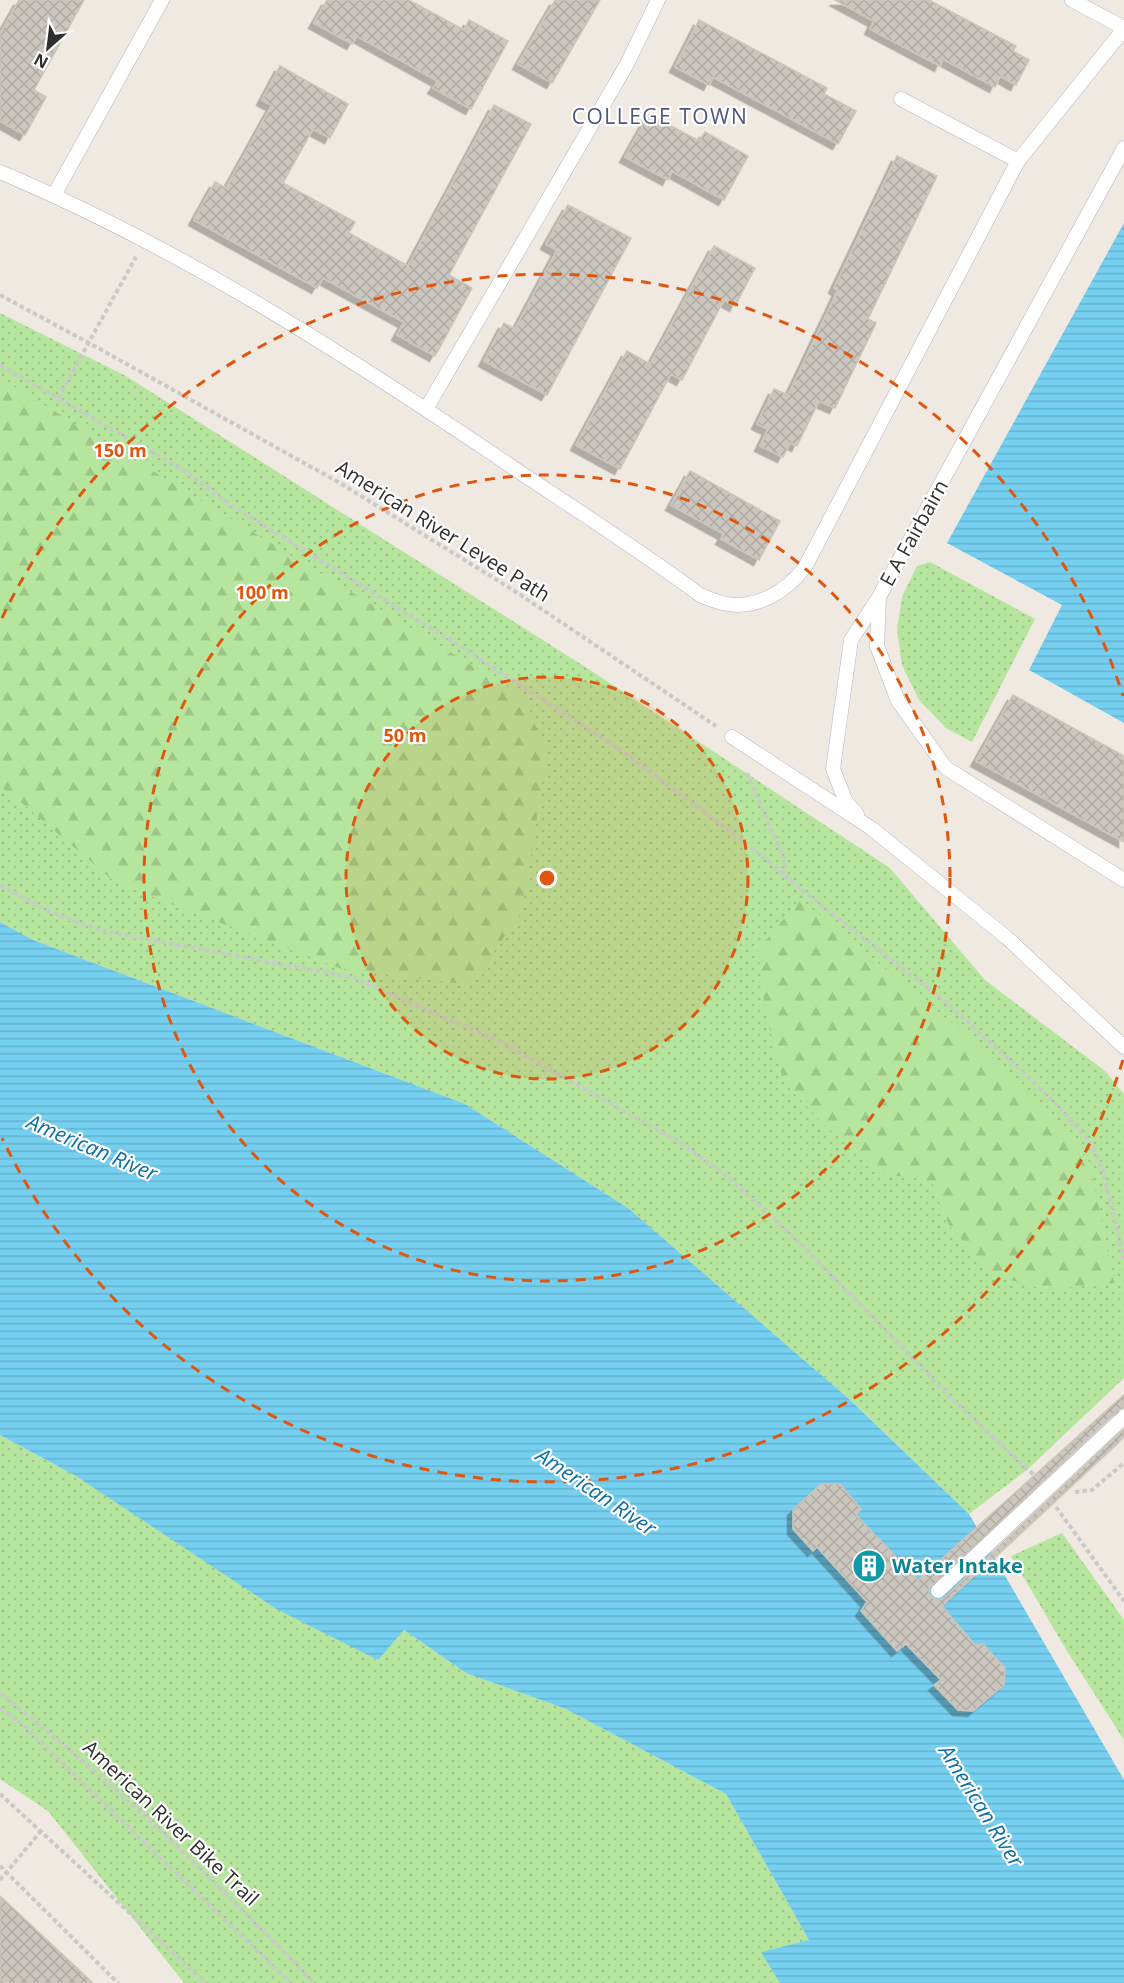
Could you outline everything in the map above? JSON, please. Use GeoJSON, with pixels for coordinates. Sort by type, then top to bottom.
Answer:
{"type":"FeatureCollection","features":[{"type":"Feature","properties":{"kind":"lane"},"geometry":{"type":"LineString","coordinates":[[54,195],[162,0]]}},
{"type":"Feature","properties":{"kind":"lane"},"geometry":{"type":"LineString","coordinates":[[426,409],[627,64],[658,0]]}},
{"type":"Feature","properties":{"kind":"lane"},"geometry":{"type":"LineString","coordinates":[[0,172],[54,195],[145,240],[314,336],[700,595],[724,603],[741,604],[766,599],[781,591],[795,580],[805,567],[1018,161],[1124,28],[1072,0]]}},
{"type":"Feature","properties":{"kind":"lane"},"geometry":{"type":"LineString","coordinates":[[901,99],[1018,161]]}},
{"type":"Feature","properties":{"kind":"lane","name":"E A Fairbairn"},"geometry":{"type":"LineString","coordinates":[[1124,148],[879,597],[877,646],[898,701],[946,768],[1124,880]]}},
{"type":"Feature","properties":{"kind":"lane"},"geometry":{"type":"LineString","coordinates":[[871,828],[846,802],[833,769],[851,640],[879,597]]}},
{"type":"Feature","properties":{"kind":"lane"},"geometry":{"type":"LineString","coordinates":[[732,736],[871,828],[1006,937],[1124,1047]]}},
{"type":"Feature","properties":{"kind":"lane"},"geometry":{"type":"LineString","coordinates":[[938,1591],[1124,1417]]}},
{"type":"Feature","properties":{"kind":"path"},"geometry":{"type":"LineString","coordinates":[[58,398],[145,240]]}},
{"type":"Feature","properties":{"kind":"path","name":"American River Levee Path"},"geometry":{"type":"LineString","coordinates":[[0,295],[339,483],[513,590],[732,736]]}},
{"type":"Feature","properties":{"kind":"path"},"geometry":{"type":"LineString","coordinates":[[0,365],[183,470],[237,509],[362,585],[622,751],[689,799],[942,999],[1019,1068],[1060,1108],[1089,1141],[1102,1167],[1124,1259]]}},
{"type":"Feature","properties":{"kind":"path"},"geometry":{"type":"LineString","coordinates":[[732,736],[785,861],[783,874]]}},
{"type":"Feature","properties":{"kind":"path"},"geometry":{"type":"LineString","coordinates":[[0,885],[50,912],[103,931],[351,977],[498,1041],[681,1143],[729,1178],[800,1243],[955,1402],[1042,1482]]}},
{"type":"Feature","properties":{"kind":"path"},"geometry":{"type":"LineString","coordinates":[[1065,1494],[1092,1490],[1124,1463]]}},
{"type":"Feature","properties":{"kind":"path"},"geometry":{"type":"LineString","coordinates":[[1028,1469],[1034,1478]]}},
{"type":"Feature","properties":{"kind":"path"},"geometry":{"type":"LineString","coordinates":[[1054,1504],[1124,1601]]}},
{"type":"Feature","properties":{"kind":"path","name":"American River Bike Trail"},"geometry":{"type":"LineString","coordinates":[[0,1693],[45,1728],[187,1854],[314,1983]]}},
{"type":"Feature","properties":{"kind":"path"},"geometry":{"type":"LineString","coordinates":[[0,1708],[20,1722],[290,1983]]}},
{"type":"Feature","properties":{"kind":"path"},"geometry":{"type":"LineString","coordinates":[[0,1794],[206,1983]]}},
{"type":"Feature","properties":{"kind":"path"},"geometry":{"type":"LineString","coordinates":[[0,1880],[41,1831]]}},
{"type":"Feature","properties":{"kind":"path"},"geometry":{"type":"LineString","coordinates":[[0,1866],[118,1983]]}},
{"type":"Feature","properties":{"kind":"green space"},"geometry":{"type":"Polygon","coordinates":[[[0,313],[126,376],[590,670],[890,868],[985,980],[1105,1071],[1124,1094],[1124,1378],[1028,1469],[969,1514],[848,1398],[628,1208],[465,1104],[33,940],[0,922],[0,313]]]}},
{"type":"Feature","properties":{"kind":"green space"},"geometry":{"type":"Polygon","coordinates":[[[0,378],[524,697],[547,754],[522,911],[471,985],[342,969],[116,883],[0,787],[0,378]]]}},
{"type":"Feature","properties":{"kind":"green space"},"geometry":{"type":"Polygon","coordinates":[[[930,562],[1035,619],[972,742],[946,728],[919,700],[902,665],[897,629],[902,597],[917,566],[930,562]]]}},
{"type":"Feature","properties":{"kind":"green space"},"geometry":{"type":"Polygon","coordinates":[[[800,899],[965,1034],[1045,1108],[1090,1163],[1114,1283],[1047,1290],[993,1275],[949,1225],[932,1181],[885,1174],[824,1125],[783,1081],[765,1010],[758,950],[800,899]]]}},
{"type":"Feature","properties":{"kind":"green space"},"geometry":{"type":"Polygon","coordinates":[[[0,1435],[76,1476],[377,1660],[404,1630],[466,1673],[566,1709],[726,1794],[809,1940],[762,1952],[780,1983],[184,1983],[48,1811],[0,1779],[0,1435]]]}},
{"type":"Feature","properties":{"kind":"green space"},"geometry":{"type":"Polygon","coordinates":[[[1062,1533],[1124,1620],[1124,1740],[1067,1651],[1011,1556],[1062,1533]]]}},
{"type":"Feature","properties":{"kind":"water"},"geometry":{"type":"Polygon","coordinates":[[[1124,223],[1124,723],[1029,670],[1062,605],[947,543],[1124,223]]]}},
{"type":"Feature","properties":{"kind":"water","name":"American River"},"geometry":{"type":"Polygon","coordinates":[[[0,922],[33,940],[465,1104],[628,1208],[848,1398],[969,1514],[1124,1780],[1124,1983],[780,1983],[761,1952],[809,1940],[726,1794],[566,1709],[466,1673],[404,1630],[378,1660],[278,1610],[76,1476],[0,1435],[0,922]]]}},
{"type":"Feature","properties":{"kind":"building"},"geometry":{"type":"Polygon","coordinates":[[[19,0],[84,0],[34,90],[46,97],[25,135],[0,121],[0,34],[19,0]]]}},
{"type":"Feature","properties":{"kind":"building"},"geometry":{"type":"Polygon","coordinates":[[[327,0],[409,0],[464,30],[469,20],[508,41],[471,109],[433,88],[438,81],[357,36],[352,44],[314,23],[327,0]]]}},
{"type":"Feature","properties":{"kind":"building"},"geometry":{"type":"Polygon","coordinates":[[[555,0],[600,0],[552,83],[518,64],[555,0]]]}},
{"type":"Feature","properties":{"kind":"building"},"geometry":{"type":"Polygon","coordinates":[[[835,0],[929,0],[1016,46],[1013,51],[1029,60],[1016,85],[1000,76],[995,87],[943,59],[940,66],[870,29],[874,21],[835,0]]]}},
{"type":"Feature","properties":{"kind":"building"},"geometry":{"type":"Polygon","coordinates":[[[699,20],[827,88],[824,94],[856,111],[838,144],[713,77],[709,85],[675,67],[699,20]]]}},
{"type":"Feature","properties":{"kind":"building"},"geometry":{"type":"Polygon","coordinates":[[[280,66],[348,104],[330,138],[313,129],[283,183],[355,222],[349,233],[408,266],[494,105],[531,124],[449,275],[472,288],[435,356],[397,335],[404,322],[323,278],[317,288],[194,220],[215,182],[226,188],[272,105],[262,100],[280,66]]]}},
{"type":"Feature","properties":{"kind":"building"},"geometry":{"type":"Polygon","coordinates":[[[649,114],[699,141],[705,132],[748,156],[724,200],[672,171],[668,180],[625,157],[649,114]]]}},
{"type":"Feature","properties":{"kind":"building"},"geometry":{"type":"Polygon","coordinates":[[[897,156],[937,176],[868,319],[876,323],[835,408],[819,401],[797,446],[790,443],[783,457],[760,446],[768,429],[757,424],[774,389],[788,395],[838,290],[834,288],[897,156]]]}},
{"type":"Feature","properties":{"kind":"building"},"geometry":{"type":"Polygon","coordinates":[[[568,205],[631,238],[547,395],[484,361],[504,323],[515,329],[557,250],[546,244],[568,205]]]}},
{"type":"Feature","properties":{"kind":"building"},"geometry":{"type":"Polygon","coordinates":[[[714,246],[755,268],[735,306],[724,300],[682,380],[671,374],[620,469],[576,445],[627,351],[650,364],[714,246]]]}},
{"type":"Feature","properties":{"kind":"building"},"geometry":{"type":"Polygon","coordinates":[[[690,471],[780,521],[759,560],[721,539],[724,534],[671,505],[690,471]]]}},
{"type":"Feature","properties":{"kind":"building"},"geometry":{"type":"Polygon","coordinates":[[[1013,695],[1124,756],[1124,842],[976,761],[1013,695]]]}},
{"type":"Feature","properties":{"kind":"building","name":"Water Intake"},"geometry":{"type":"Polygon","coordinates":[[[1124,1395],[1124,1408],[1118,1410],[930,1588],[932,1598],[939,1600],[944,1598],[1124,1429],[1124,1437],[942,1606],[975,1645],[983,1644],[1005,1668],[1004,1685],[973,1711],[958,1710],[934,1685],[941,1680],[906,1644],[897,1651],[861,1611],[867,1602],[817,1547],[813,1551],[793,1529],[793,1510],[821,1484],[840,1484],[861,1509],[856,1515],[918,1580],[1124,1395]]]}},
{"type":"Feature","properties":{"kind":"building"},"geometry":{"type":"Polygon","coordinates":[[[0,1896],[93,1983],[0,1983],[0,1896]]]}},
{"type":"Feature","properties":{"kind":"place","name":"Water Intake"},"geometry":{"type":"Point","coordinates":[869,1566]}},
{"type":"Feature","properties":{"kind":"district","name":"COLLEGE TOWN"},"geometry":{"type":"Point","coordinates":[660,117]}}]}
